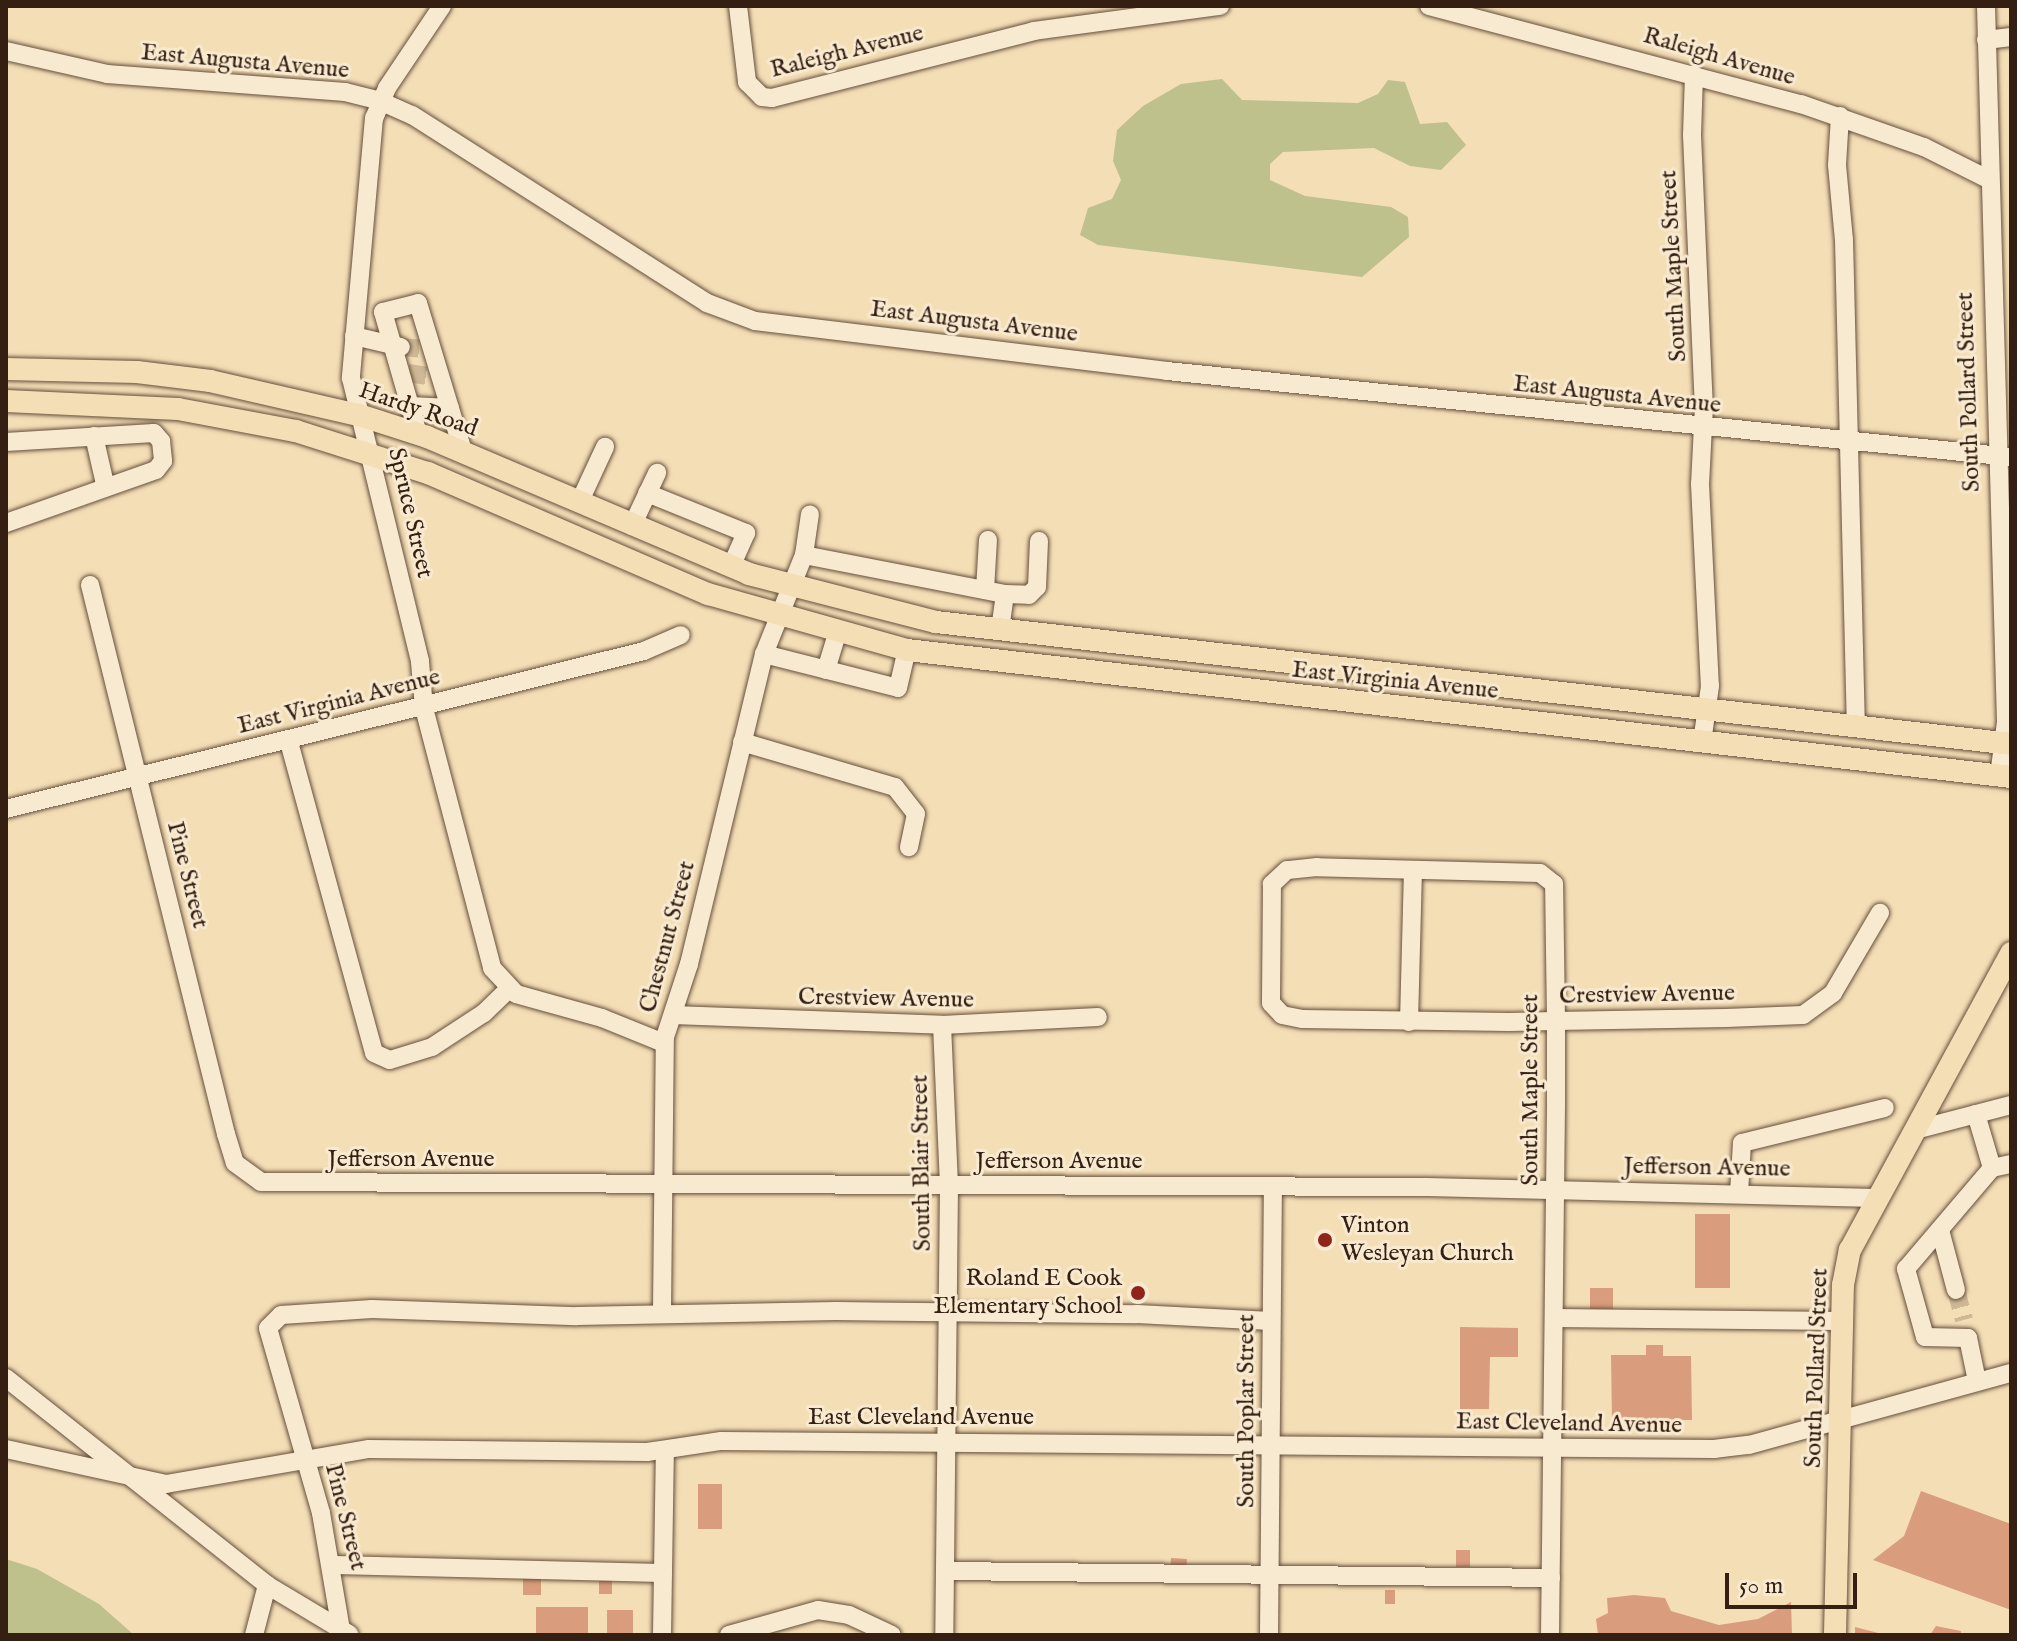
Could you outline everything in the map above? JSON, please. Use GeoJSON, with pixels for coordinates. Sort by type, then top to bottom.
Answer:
{"type":"FeatureCollection","features":[{"type":"Feature","properties":{"kind":"main road","name":"Hardy Road"},"geometry":{"type":"LineString","coordinates":[[6,369],[137,372],[210,381],[359,415],[463,451],[731,567],[792,587]]}},
{"type":"Feature","properties":{"kind":"main road"},"geometry":{"type":"LineString","coordinates":[[6,401],[122,404],[229,417],[372,453],[708,594],[777,617]]}},
{"type":"Feature","properties":{"kind":"main road","name":"East Virginia Avenue"},"geometry":{"type":"LineString","coordinates":[[792,587],[866,608],[1000,630],[2008,744]]}},
{"type":"Feature","properties":{"kind":"main road","name":"East Virginia Avenue"},"geometry":{"type":"LineString","coordinates":[[777,617],[907,650],[2005,776]]}},
{"type":"Feature","properties":{"kind":"main road","name":"South Pollard Street"},"geometry":{"type":"LineString","coordinates":[[1835,1635],[1842,1321],[1850,1250],[2011,953]]}},
{"type":"Feature","properties":{"kind":"street","name":"Spruce Street"},"geometry":{"type":"LineString","coordinates":[[442,6],[380,101],[367,144],[351,378],[372,453],[384,527],[395,555],[420,662],[424,708],[483,938],[497,979],[508,990]]}},
{"type":"Feature","properties":{"kind":"street","name":"Raleigh Avenue"},"geometry":{"type":"LineString","coordinates":[[738,6],[743,63],[753,91],[772,98],[1034,31],[1220,6]]}},
{"type":"Feature","properties":{"kind":"street","name":"Raleigh Avenue"},"geometry":{"type":"LineString","coordinates":[[1429,6],[1840,116],[1924,147],[1988,179]]}},
{"type":"Feature","properties":{"kind":"street","name":"South Pollard Street"},"geometry":{"type":"LineString","coordinates":[[1986,6],[1992,302],[2004,458],[2008,744],[2005,776]]}},
{"type":"Feature","properties":{"kind":"street"},"geometry":{"type":"LineString","coordinates":[[1986,40],[2011,37]]}},
{"type":"Feature","properties":{"kind":"street","name":"East Augusta Avenue"},"geometry":{"type":"LineString","coordinates":[[6,51],[107,74],[345,92],[380,101],[412,115],[707,303],[755,321],[1701,429],[2004,458]]}},
{"type":"Feature","properties":{"kind":"street","name":"South Maple Street"},"geometry":{"type":"LineString","coordinates":[[1694,75],[1707,710],[1702,742]]}},
{"type":"Feature","properties":{"kind":"street"},"geometry":{"type":"LineString","coordinates":[[1840,116],[1837,165],[1844,240],[1856,726]]}},
{"type":"Feature","properties":{"kind":"street"},"geometry":{"type":"LineString","coordinates":[[1992,302],[2011,297]]}},
{"type":"Feature","properties":{"kind":"street"},"geometry":{"type":"LineString","coordinates":[[418,434],[397,347],[383,312],[418,303],[437,377],[463,451]]}},
{"type":"Feature","properties":{"kind":"street"},"geometry":{"type":"LineString","coordinates":[[354,336],[397,347]]}},
{"type":"Feature","properties":{"kind":"street"},"geometry":{"type":"LineString","coordinates":[[122,404],[122,434]]}},
{"type":"Feature","properties":{"kind":"street"},"geometry":{"type":"LineString","coordinates":[[410,406],[450,408]]}},
{"type":"Feature","properties":{"kind":"street"},"geometry":{"type":"LineString","coordinates":[[6,442],[154,433],[161,441],[163,461],[156,470],[105,484],[89,495],[6,523]]}},
{"type":"Feature","properties":{"kind":"street"},"geometry":{"type":"LineString","coordinates":[[94,436],[105,484]]}},
{"type":"Feature","properties":{"kind":"street"},"geometry":{"type":"LineString","coordinates":[[579,503],[605,447]]}},
{"type":"Feature","properties":{"kind":"street"},"geometry":{"type":"LineString","coordinates":[[632,526],[657,473]]}},
{"type":"Feature","properties":{"kind":"street"},"geometry":{"type":"LineString","coordinates":[[647,493],[746,533],[731,567]]}},
{"type":"Feature","properties":{"kind":"street","name":"Chestnut Street"},"geometry":{"type":"LineString","coordinates":[[662,1311],[664,1043],[764,654],[804,555],[810,514]]}},
{"type":"Feature","properties":{"kind":"street"},"geometry":{"type":"LineString","coordinates":[[985,590],[988,540]]}},
{"type":"Feature","properties":{"kind":"street"},"geometry":{"type":"LineString","coordinates":[[804,555],[1005,594],[1029,595],[1037,587],[1039,541]]}},
{"type":"Feature","properties":{"kind":"street","name":"Pine Street"},"geometry":{"type":"LineString","coordinates":[[90,585],[226,1134],[243,1173]]}},
{"type":"Feature","properties":{"kind":"street"},"geometry":{"type":"LineString","coordinates":[[1000,630],[1005,594]]}},
{"type":"Feature","properties":{"kind":"street"},"geometry":{"type":"LineString","coordinates":[[826,670],[837,633]]}},
{"type":"Feature","properties":{"kind":"street","name":"East Virginia Avenue"},"geometry":{"type":"LineString","coordinates":[[6,809],[424,708],[644,651],[681,635]]}},
{"type":"Feature","properties":{"kind":"street"},"geometry":{"type":"LineString","coordinates":[[764,654],[898,688],[907,650]]}},
{"type":"Feature","properties":{"kind":"street"},"geometry":{"type":"LineString","coordinates":[[289,742],[374,1053],[390,1060],[432,1047],[484,1013],[508,990],[664,1043]]}},
{"type":"Feature","properties":{"kind":"street"},"geometry":{"type":"LineString","coordinates":[[742,742],[895,787],[916,814],[909,847]]}},
{"type":"Feature","properties":{"kind":"street","name":"Crestview Avenue"},"geometry":{"type":"LineString","coordinates":[[1413,872],[1296,867],[1279,875],[1270,889],[1271,1003],[1282,1015],[1302,1019],[1409,1022],[1803,1015],[1833,993],[1880,913]]}},
{"type":"Feature","properties":{"kind":"street","name":"South Maple Street"},"geometry":{"type":"LineString","coordinates":[[1413,872],[1549,876],[1554,884],[1556,1021],[1550,1635]]}},
{"type":"Feature","properties":{"kind":"street"},"geometry":{"type":"LineString","coordinates":[[1409,1022],[1413,872]]}},
{"type":"Feature","properties":{"kind":"street","name":"Crestview Avenue"},"geometry":{"type":"LineString","coordinates":[[673,1015],[942,1025],[1098,1017]]}},
{"type":"Feature","properties":{"kind":"street","name":"South Blair Street"},"geometry":{"type":"LineString","coordinates":[[942,1025],[949,1186],[944,1635]]}},
{"type":"Feature","properties":{"kind":"street"},"geometry":{"type":"LineString","coordinates":[[1915,1130],[2011,1105]]}},
{"type":"Feature","properties":{"kind":"street"},"geometry":{"type":"LineString","coordinates":[[1739,1193],[1742,1143],[1885,1108]]}},
{"type":"Feature","properties":{"kind":"street"},"geometry":{"type":"LineString","coordinates":[[1976,1114],[1992,1168]]}},
{"type":"Feature","properties":{"kind":"street"},"geometry":{"type":"LineString","coordinates":[[1977,1381],[1966,1329],[1925,1337],[1906,1269],[1992,1168],[2011,1164]]}},
{"type":"Feature","properties":{"kind":"street","name":"Jefferson Avenue"},"geometry":{"type":"LineString","coordinates":[[243,1173],[261,1182],[319,1185],[664,1182],[1273,1186],[1555,1189],[1877,1198]]}},
{"type":"Feature","properties":{"kind":"street","name":"South Poplar Street"},"geometry":{"type":"LineString","coordinates":[[1269,1635],[1273,1186]]}},
{"type":"Feature","properties":{"kind":"street"},"geometry":{"type":"LineString","coordinates":[[1940,1230],[1956,1290]]}},
{"type":"Feature","properties":{"kind":"street","name":"Pine Street"},"geometry":{"type":"LineString","coordinates":[[345,1633],[334,1565],[270,1325],[281,1315],[310,1311],[474,1310],[577,1316],[662,1311]]}},
{"type":"Feature","properties":{"kind":"street"},"geometry":{"type":"LineString","coordinates":[[662,1311],[790,1315],[948,1311],[1271,1321]]}},
{"type":"Feature","properties":{"kind":"street"},"geometry":{"type":"LineString","coordinates":[[1554,1318],[1842,1321]]}},
{"type":"Feature","properties":{"kind":"street","name":"East Cleveland Avenue"},"geometry":{"type":"LineString","coordinates":[[6,1449],[131,1473],[166,1484],[185,1483],[306,1457],[369,1449],[665,1450],[709,1441],[1731,1448],[2011,1373]]}},
{"type":"Feature","properties":{"kind":"street"},"geometry":{"type":"LineString","coordinates":[[6,1378],[131,1473],[267,1585],[345,1633]]}},
{"type":"Feature","properties":{"kind":"street"},"geometry":{"type":"LineString","coordinates":[[662,1635],[665,1450]]}},
{"type":"Feature","properties":{"kind":"street"},"geometry":{"type":"LineString","coordinates":[[334,1565],[663,1573]]}},
{"type":"Feature","properties":{"kind":"street"},"geometry":{"type":"LineString","coordinates":[[947,1571],[1234,1577],[1270,1572],[1551,1578]]}},
{"type":"Feature","properties":{"kind":"street"},"geometry":{"type":"LineString","coordinates":[[254,1635],[267,1585]]}},
{"type":"Feature","properties":{"kind":"street"},"geometry":{"type":"LineString","coordinates":[[729,1635],[818,1610],[849,1615],[892,1635]]}},
{"type":"Feature","properties":{"kind":"green space"},"geometry":{"type":"Polygon","coordinates":[[[1222,79],[1242,100],[1358,103],[1378,94],[1388,80],[1405,82],[1420,124],[1447,122],[1466,145],[1441,170],[1410,166],[1374,148],[1283,152],[1270,164],[1270,180],[1305,196],[1391,207],[1408,217],[1409,237],[1362,277],[1098,245],[1080,235],[1088,208],[1112,199],[1121,180],[1113,161],[1117,130],[1143,106],[1181,84],[1222,79]]]}},
{"type":"Feature","properties":{"kind":"green space"},"geometry":{"type":"Polygon","coordinates":[[[6,1559],[37,1569],[99,1604],[134,1635],[6,1635],[6,1559]]]}},
{"type":"Feature","properties":{"kind":"building"},"geometry":{"type":"Polygon","coordinates":[[[1695,1214],[1730,1214],[1730,1288],[1695,1288],[1695,1214]]]}},
{"type":"Feature","properties":{"kind":"building"},"geometry":{"type":"Polygon","coordinates":[[[1590,1288],[1613,1288],[1613,1309],[1590,1309],[1590,1288]]]}},
{"type":"Feature","properties":{"kind":"building"},"geometry":{"type":"Polygon","coordinates":[[[1460,1327],[1518,1328],[1518,1357],[1490,1357],[1489,1409],[1460,1409],[1460,1327]]]}},
{"type":"Feature","properties":{"kind":"building"},"geometry":{"type":"Polygon","coordinates":[[[1646,1345],[1663,1345],[1663,1356],[1691,1356],[1692,1420],[1612,1421],[1611,1355],[1646,1355],[1646,1345]]]}},
{"type":"Feature","properties":{"kind":"building"},"geometry":{"type":"Polygon","coordinates":[[[698,1484],[722,1484],[722,1529],[698,1529],[698,1484]]]}},
{"type":"Feature","properties":{"kind":"building"},"geometry":{"type":"Polygon","coordinates":[[[1921,1491],[2011,1524],[2011,1610],[1873,1560],[1904,1536],[1921,1491]]]}},
{"type":"Feature","properties":{"kind":"building"},"geometry":{"type":"Polygon","coordinates":[[[1456,1550],[1470,1550],[1470,1567],[1456,1567],[1456,1550]]]}},
{"type":"Feature","properties":{"kind":"building"},"geometry":{"type":"Polygon","coordinates":[[[1171,1558],[1187,1559],[1186,1570],[1170,1569],[1171,1558]]]}},
{"type":"Feature","properties":{"kind":"building"},"geometry":{"type":"Polygon","coordinates":[[[523,1576],[541,1576],[541,1595],[523,1595],[523,1576]]]}},
{"type":"Feature","properties":{"kind":"building"},"geometry":{"type":"Polygon","coordinates":[[[599,1577],[612,1577],[612,1594],[599,1594],[599,1577]]]}},
{"type":"Feature","properties":{"kind":"building"},"geometry":{"type":"Polygon","coordinates":[[[1385,1590],[1395,1590],[1395,1604],[1385,1604],[1385,1590]]]}},
{"type":"Feature","properties":{"kind":"building"},"geometry":{"type":"Polygon","coordinates":[[[1634,1595],[1665,1598],[1671,1611],[1719,1625],[1758,1619],[1791,1602],[1792,1635],[1598,1635],[1596,1619],[1608,1613],[1607,1598],[1634,1595]]]}},
{"type":"Feature","properties":{"kind":"building"},"geometry":{"type":"Polygon","coordinates":[[[536,1607],[588,1607],[588,1635],[536,1635],[536,1607]]]}},
{"type":"Feature","properties":{"kind":"building"},"geometry":{"type":"Polygon","coordinates":[[[607,1610],[633,1610],[633,1635],[607,1635],[607,1610]]]}},
{"type":"Feature","properties":{"kind":"building"},"geometry":{"type":"Polygon","coordinates":[[[1936,1626],[1961,1631],[1961,1635],[1930,1635],[1936,1626]]]}},
{"type":"Feature","properties":{"kind":"building"},"geometry":{"type":"Polygon","coordinates":[[[1855,1627],[1882,1634],[1882,1635],[1855,1635],[1855,1627]]]}},
{"type":"Feature","properties":{"kind":"tunnel"},"geometry":{"type":"LineString","coordinates":[[401,347],[425,349]]}},
{"type":"Feature","properties":{"kind":"tunnel"},"geometry":{"type":"LineString","coordinates":[[408,373],[433,377]]}},
{"type":"Feature","properties":{"kind":"tunnel"},"geometry":{"type":"LineString","coordinates":[[1956,1290],[1964,1320]]}},
{"type":"Feature","properties":{"kind":"place","name":"Vinton Wesleyan Church"},"geometry":{"type":"Point","coordinates":[1325,1240]}},
{"type":"Feature","properties":{"kind":"place","name":"Roland E Cook Elementary School"},"geometry":{"type":"Point","coordinates":[1138,1293]}}]}
